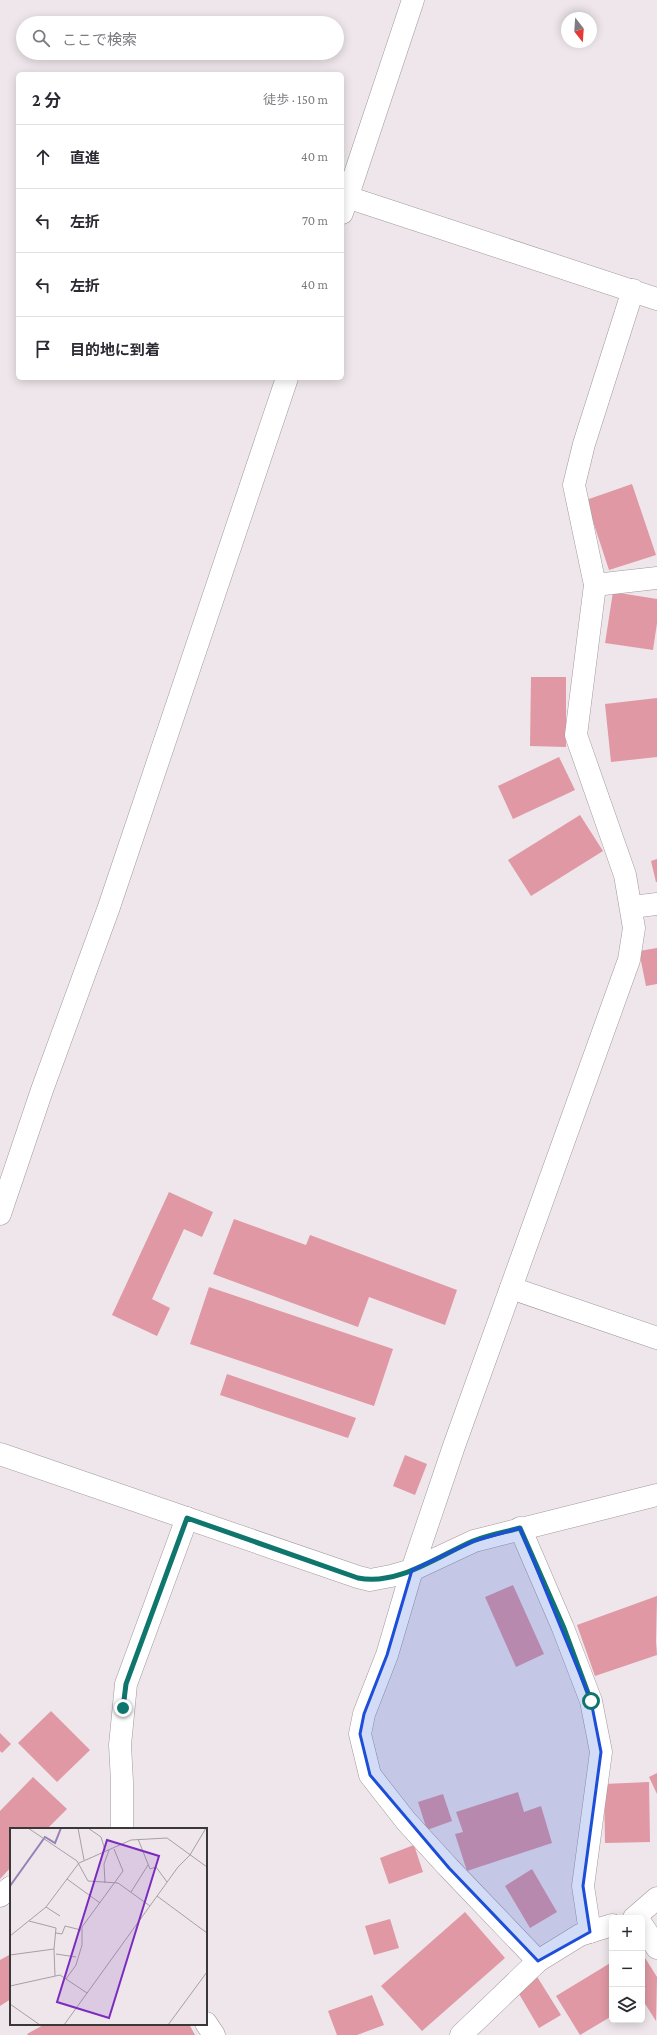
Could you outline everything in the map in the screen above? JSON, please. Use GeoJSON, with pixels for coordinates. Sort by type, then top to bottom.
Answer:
{"type":"FeatureCollection","features":[{"type":"Feature","properties":{"kind":"street"},"geometry":{"type":"LineString","coordinates":[[413,0],[345,205],[633,290],[657,299]]}},
{"type":"Feature","properties":{"kind":"street"},"geometry":{"type":"LineString","coordinates":[[538,1961],[406,1821],[370,1775],[360,1734],[364,1714],[387,1655],[412,1570],[511,1288],[629,960],[634,928],[632,907],[625,875],[576,736],[595,585],[574,485],[584,444],[633,290]]}},
{"type":"Feature","properties":{"kind":"street"},"geometry":{"type":"LineString","coordinates":[[0,1214],[42,1090],[109,907],[286,380]]}},
{"type":"Feature","properties":{"kind":"street"},"geometry":{"type":"LineString","coordinates":[[595,585],[657,578]]}},
{"type":"Feature","properties":{"kind":"street"},"geometry":{"type":"LineString","coordinates":[[632,907],[657,904]]}},
{"type":"Feature","properties":{"kind":"street"},"geometry":{"type":"LineString","coordinates":[[511,1288],[657,1338]]}},
{"type":"Feature","properties":{"kind":"street"},"geometry":{"type":"LineString","coordinates":[[0,1454],[358,1578],[370,1580],[412,1570],[474,1541],[657,1494]]}},
{"type":"Feature","properties":{"kind":"street"},"geometry":{"type":"LineString","coordinates":[[122,1828],[120,1745],[126,1684],[187,1518]]}},
{"type":"Feature","properties":{"kind":"street"},"geometry":{"type":"LineString","coordinates":[[520,1528],[564,1628],[591,1701],[600,1752],[583,1886],[590,1932]]}},
{"type":"Feature","properties":{"kind":"street"},"geometry":{"type":"LineString","coordinates":[[0,1896],[10,1888]]}},
{"type":"Feature","properties":{"kind":"street"},"geometry":{"type":"LineString","coordinates":[[642,1915],[657,1898]]}},
{"type":"Feature","properties":{"kind":"street"},"geometry":{"type":"LineString","coordinates":[[461,2035],[538,1961],[580,1935],[609,1926]]}},
{"type":"Feature","properties":{"kind":"street"},"geometry":{"type":"LineString","coordinates":[[645,1930],[657,1948]]}},
{"type":"Feature","properties":{"kind":"street"},"geometry":{"type":"LineString","coordinates":[[207,2024],[214,2035]]}},
{"type":"Feature","properties":{"kind":"highlighted area"},"geometry":{"type":"Polygon","coordinates":[[[520,1528],[591,1701],[601,1752],[583,1886],[590,1932],[538,1961],[449,1868],[370,1775],[360,1734],[364,1714],[387,1655],[412,1570],[474,1541],[520,1528]]]}},
{"type":"Feature","properties":{"kind":"building"},"geometry":{"type":"Polygon","coordinates":[[[632,484],[656,555],[609,570],[586,500],[632,484]]]}},
{"type":"Feature","properties":{"kind":"building"},"geometry":{"type":"Polygon","coordinates":[[[613,592],[657,599],[657,623],[653,650],[605,643],[613,592]]]}},
{"type":"Feature","properties":{"kind":"building"},"geometry":{"type":"Polygon","coordinates":[[[531,677],[566,677],[566,747],[530,746],[531,677]]]}},
{"type":"Feature","properties":{"kind":"building"},"geometry":{"type":"Polygon","coordinates":[[[657,698],[657,757],[611,762],[605,704],[657,698]]]}},
{"type":"Feature","properties":{"kind":"building"},"geometry":{"type":"Polygon","coordinates":[[[559,757],[575,790],[513,819],[498,786],[559,757]]]}},
{"type":"Feature","properties":{"kind":"building"},"geometry":{"type":"Polygon","coordinates":[[[580,815],[603,851],[531,896],[508,860],[580,815]]]}},
{"type":"Feature","properties":{"kind":"building"},"geometry":{"type":"Polygon","coordinates":[[[657,859],[657,882],[656,882],[651,861],[657,859]]]}},
{"type":"Feature","properties":{"kind":"building"},"geometry":{"type":"Polygon","coordinates":[[[657,948],[657,984],[646,986],[639,951],[657,948]]]}},
{"type":"Feature","properties":{"kind":"building"},"geometry":{"type":"Polygon","coordinates":[[[169,1192],[213,1212],[202,1237],[184,1229],[152,1299],[170,1308],[157,1336],[112,1315],[169,1192]]]}},
{"type":"Feature","properties":{"kind":"building"},"geometry":{"type":"Polygon","coordinates":[[[234,1219],[306,1245],[310,1235],[457,1290],[445,1325],[369,1297],[358,1327],[213,1274],[234,1219]]]}},
{"type":"Feature","properties":{"kind":"building"},"geometry":{"type":"Polygon","coordinates":[[[209,1287],[393,1349],[374,1406],[190,1344],[209,1287]]]}},
{"type":"Feature","properties":{"kind":"building"},"geometry":{"type":"Polygon","coordinates":[[[227,1374],[356,1418],[348,1438],[220,1395],[227,1374]]]}},
{"type":"Feature","properties":{"kind":"building"},"geometry":{"type":"Polygon","coordinates":[[[405,1455],[427,1464],[415,1495],[393,1486],[405,1455]]]}},
{"type":"Feature","properties":{"kind":"building"},"geometry":{"type":"Polygon","coordinates":[[[513,1585],[544,1654],[516,1667],[485,1597],[513,1585]]]}},
{"type":"Feature","properties":{"kind":"building"},"geometry":{"type":"Polygon","coordinates":[[[657,1596],[657,1655],[595,1676],[577,1625],[657,1596]]]}},
{"type":"Feature","properties":{"kind":"building"},"geometry":{"type":"Polygon","coordinates":[[[51,1711],[90,1750],[57,1782],[18,1743],[51,1711]]]}},
{"type":"Feature","properties":{"kind":"building"},"geometry":{"type":"Polygon","coordinates":[[[0,1733],[11,1744],[2,1753],[0,1751],[0,1733]]]}},
{"type":"Feature","properties":{"kind":"building"},"geometry":{"type":"Polygon","coordinates":[[[657,1773],[657,1794],[649,1777],[657,1773]]]}},
{"type":"Feature","properties":{"kind":"building"},"geometry":{"type":"Polygon","coordinates":[[[33,1777],[67,1809],[48,1828],[10,1828],[10,1868],[0,1879],[0,1811],[33,1777]]]}},
{"type":"Feature","properties":{"kind":"building"},"geometry":{"type":"Polygon","coordinates":[[[649,1782],[650,1842],[605,1843],[604,1784],[649,1782]]]}},
{"type":"Feature","properties":{"kind":"building"},"geometry":{"type":"Polygon","coordinates":[[[518,1792],[524,1812],[541,1806],[552,1843],[467,1871],[455,1834],[463,1832],[456,1812],[518,1792]]]}},
{"type":"Feature","properties":{"kind":"building"},"geometry":{"type":"Polygon","coordinates":[[[443,1794],[452,1821],[427,1830],[418,1802],[443,1794]]]}},
{"type":"Feature","properties":{"kind":"building"},"geometry":{"type":"Polygon","coordinates":[[[414,1845],[423,1872],[389,1884],[380,1858],[414,1845]]]}},
{"type":"Feature","properties":{"kind":"building"},"geometry":{"type":"Polygon","coordinates":[[[532,1869],[557,1912],[530,1928],[505,1886],[532,1869]]]}},
{"type":"Feature","properties":{"kind":"building"},"geometry":{"type":"Polygon","coordinates":[[[465,1912],[505,1958],[422,2031],[381,1986],[465,1912]]]}},
{"type":"Feature","properties":{"kind":"building"},"geometry":{"type":"Polygon","coordinates":[[[390,1919],[399,1948],[374,1955],[365,1926],[390,1919]]]}},
{"type":"Feature","properties":{"kind":"building"},"geometry":{"type":"Polygon","coordinates":[[[10,1955],[10,2000],[0,2006],[0,1960],[10,1955]]]}},
{"type":"Feature","properties":{"kind":"building"},"geometry":{"type":"Polygon","coordinates":[[[645,1958],[657,1977],[656,2021],[645,2004],[645,1958]]]}},
{"type":"Feature","properties":{"kind":"building"},"geometry":{"type":"Polygon","coordinates":[[[609,1964],[609,2018],[580,2035],[556,1996],[609,1964]]]}},
{"type":"Feature","properties":{"kind":"building"},"geometry":{"type":"Polygon","coordinates":[[[536,1975],[561,2015],[539,2028],[515,1987],[536,1975]]]}},
{"type":"Feature","properties":{"kind":"building"},"geometry":{"type":"Polygon","coordinates":[[[372,1995],[384,2025],[357,2035],[337,2035],[328,2011],[372,1995]]]}},
{"type":"Feature","properties":{"kind":"building"},"geometry":{"type":"Polygon","coordinates":[[[43,2025],[190,2025],[195,2035],[28,2035],[27,2034],[43,2025]]]}},
{"type":"Feature","properties":{"kind":"route"},"geometry":{"type":"LineString","coordinates":[[123,1708],[126,1684],[187,1518],[325,1565],[358,1578],[370,1580],[412,1570],[474,1541],[520,1528],[564,1628],[591,1701]]}}]}
